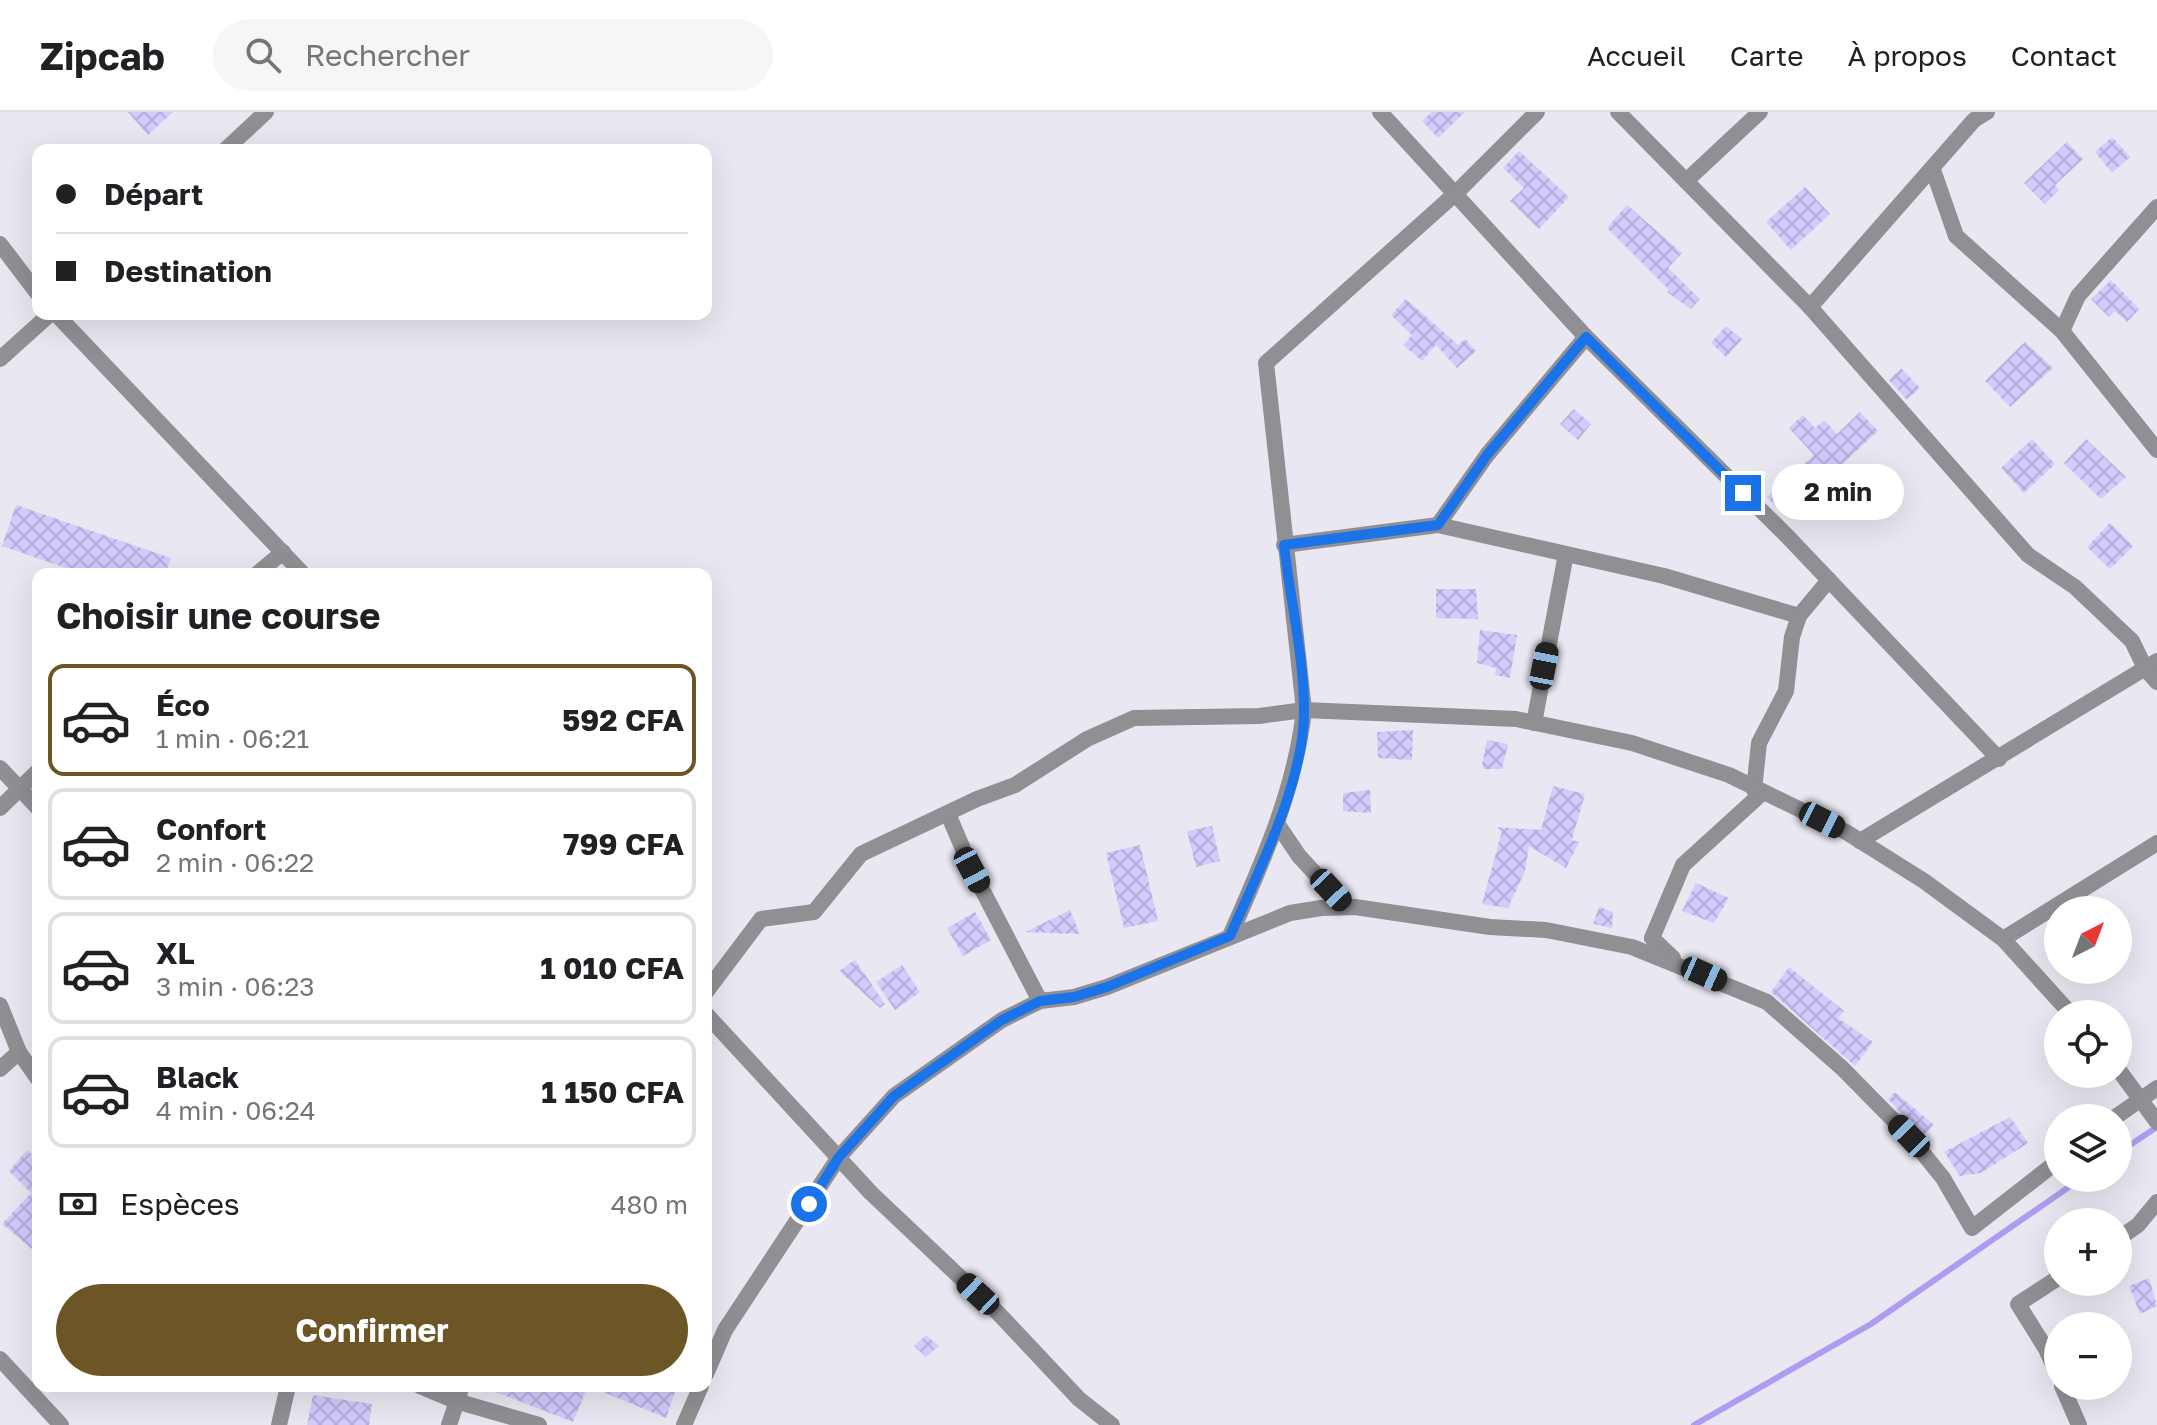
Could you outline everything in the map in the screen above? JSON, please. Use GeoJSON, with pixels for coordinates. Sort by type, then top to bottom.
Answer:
{"type":"FeatureCollection","features":[{"type":"Feature","properties":{"kind":"street"},"geometry":{"type":"LineString","coordinates":[[1380,112],[1586,337],[1829,580],[1999,759]]}},
{"type":"Feature","properties":{"kind":"street"},"geometry":{"type":"LineString","coordinates":[[1230,936],[1278,825],[1300,744],[1304,710],[1266,363],[1456,193],[1537,112]]}},
{"type":"Feature","properties":{"kind":"street"},"geometry":{"type":"LineString","coordinates":[[1618,112],[1810,307],[2028,555],[2075,587],[2132,641],[2151,665],[2157,682]]}},
{"type":"Feature","properties":{"kind":"street"},"geometry":{"type":"LineString","coordinates":[[1686,181],[1760,112]]}},
{"type":"Feature","properties":{"kind":"street"},"geometry":{"type":"LineString","coordinates":[[1810,307],[1974,120],[1987,112]]}},
{"type":"Feature","properties":{"kind":"street"},"geometry":{"type":"LineString","coordinates":[[231,144],[259,114]]}},
{"type":"Feature","properties":{"kind":"street"},"geometry":{"type":"LineString","coordinates":[[1933,170],[1956,236],[2062,331],[2157,450]]}},
{"type":"Feature","properties":{"kind":"street"},"geometry":{"type":"LineString","coordinates":[[2062,331],[2078,296],[2157,207]]}},
{"type":"Feature","properties":{"kind":"street"},"geometry":{"type":"LineString","coordinates":[[0,244],[32,286]]}},
{"type":"Feature","properties":{"kind":"street"},"geometry":{"type":"LineString","coordinates":[[0,359],[46,320]]}},
{"type":"Feature","properties":{"kind":"street"},"geometry":{"type":"LineString","coordinates":[[59,320],[298,568]]}},
{"type":"Feature","properties":{"kind":"street"},"geometry":{"type":"LineString","coordinates":[[1438,525],[1487,455],[1586,337]]}},
{"type":"Feature","properties":{"kind":"street"},"geometry":{"type":"LineString","coordinates":[[1284,545],[1438,525],[1664,576],[1799,616]]}},
{"type":"Feature","properties":{"kind":"street"},"geometry":{"type":"LineString","coordinates":[[264,568],[283,552]]}},
{"type":"Feature","properties":{"kind":"street"},"geometry":{"type":"LineString","coordinates":[[1534,723],[1566,554]]}},
{"type":"Feature","properties":{"kind":"street"},"geometry":{"type":"LineString","coordinates":[[1677,962],[1652,938],[1683,865],[1758,792],[1759,743],[1786,691],[1792,637],[1799,616],[1829,580]]}},
{"type":"Feature","properties":{"kind":"street"},"geometry":{"type":"LineString","coordinates":[[1860,841],[2151,665]]}},
{"type":"Feature","properties":{"kind":"street"},"geometry":{"type":"LineString","coordinates":[[712,984],[761,919],[814,912],[861,854],[1015,785],[1087,739],[1134,718],[1259,716],[1304,710],[1534,723],[1632,743],[1729,775],[1860,841],[1924,881],[2003,939],[2058,1000]]}},
{"type":"Feature","properties":{"kind":"street"},"geometry":{"type":"LineString","coordinates":[[0,768],[32,801]]}},
{"type":"Feature","properties":{"kind":"street"},"geometry":{"type":"LineString","coordinates":[[0,808],[32,776]]}},
{"type":"Feature","properties":{"kind":"street"},"geometry":{"type":"LineString","coordinates":[[948,814],[972,870],[1040,1001]]}},
{"type":"Feature","properties":{"kind":"street"},"geometry":{"type":"LineString","coordinates":[[1278,825],[1299,856],[1346,907]]}},
{"type":"Feature","properties":{"kind":"street"},"geometry":{"type":"LineString","coordinates":[[2003,939],[2157,843]]}},
{"type":"Feature","properties":{"kind":"street"},"geometry":{"type":"LineString","coordinates":[[712,1360],[725,1330],[839,1157],[894,1096],[1002,1020],[1040,1001],[1074,997],[1107,987],[1290,913],[1346,907],[1490,927],[1546,930],[1632,947],[1677,962],[1767,1002],[1808,1037],[1909,1136],[1943,1178],[1972,1228],[2044,1172]]}},
{"type":"Feature","properties":{"kind":"street"},"geometry":{"type":"LineString","coordinates":[[0,1005],[19,1052],[32,1070]]}},
{"type":"Feature","properties":{"kind":"street"},"geometry":{"type":"LineString","coordinates":[[712,1020],[871,1193],[999,1314],[1079,1399],[1112,1425]]}},
{"type":"Feature","properties":{"kind":"street"},"geometry":{"type":"LineString","coordinates":[[0,1069],[19,1052]]}},
{"type":"Feature","properties":{"kind":"street"},"geometry":{"type":"LineString","coordinates":[[2132,1088],[2157,1122]]}},
{"type":"Feature","properties":{"kind":"street"},"geometry":{"type":"LineString","coordinates":[[2132,1104],[2157,1088]]}},
{"type":"Feature","properties":{"kind":"street"},"geometry":{"type":"LineString","coordinates":[[2132,1229],[2157,1202]]}},
{"type":"Feature","properties":{"kind":"street"},"geometry":{"type":"LineString","coordinates":[[2044,1287],[2018,1304],[2044,1346]]}},
{"type":"Feature","properties":{"kind":"street"},"geometry":{"type":"LineString","coordinates":[[0,1359],[61,1425]]}},
{"type":"Feature","properties":{"kind":"street"},"geometry":{"type":"LineString","coordinates":[[279,1425],[287,1392]]}},
{"type":"Feature","properties":{"kind":"street"},"geometry":{"type":"LineString","coordinates":[[684,1425],[698,1392]]}},
{"type":"Feature","properties":{"kind":"street"},"geometry":{"type":"LineString","coordinates":[[449,1425],[459,1394],[539,1425]]}},
{"type":"Feature","properties":{"kind":"street"},"geometry":{"type":"LineString","coordinates":[[2068,1400],[2079,1425]]}},
{"type":"Feature","properties":{"kind":"building"},"geometry":{"type":"Polygon","coordinates":[[[128,112],[173,112],[148,135],[128,112]]]}},
{"type":"Feature","properties":{"kind":"building"},"geometry":{"type":"Polygon","coordinates":[[[1432,112],[1465,112],[1438,138],[1422,121],[1432,112]]]}},
{"type":"Feature","properties":{"kind":"building"},"geometry":{"type":"Polygon","coordinates":[[[2112,137],[2130,157],[2112,173],[2095,152],[2112,137]]]}},
{"type":"Feature","properties":{"kind":"building"},"geometry":{"type":"Polygon","coordinates":[[[2067,142],[2083,159],[2055,185],[2059,190],[2045,204],[2024,183],[2067,142]]]}},
{"type":"Feature","properties":{"kind":"building"},"geometry":{"type":"Polygon","coordinates":[[[1519,151],[1569,197],[1539,229],[1510,201],[1524,188],[1503,168],[1519,151]]]}},
{"type":"Feature","properties":{"kind":"building"},"geometry":{"type":"Polygon","coordinates":[[[1805,187],[1830,214],[1791,250],[1766,222],[1805,187]]]}},
{"type":"Feature","properties":{"kind":"building"},"geometry":{"type":"Polygon","coordinates":[[[1627,205],[1682,253],[1668,268],[1700,299],[1691,309],[1667,292],[1669,290],[1607,228],[1627,205]]]}},
{"type":"Feature","properties":{"kind":"building"},"geometry":{"type":"Polygon","coordinates":[[[2111,280],[2139,309],[2127,322],[2115,311],[2109,317],[2091,299],[2111,280]]]}},
{"type":"Feature","properties":{"kind":"building"},"geometry":{"type":"Polygon","coordinates":[[[1406,299],[1458,345],[1465,339],[1476,351],[1457,368],[1436,345],[1422,361],[1403,345],[1412,335],[1391,315],[1406,299]]]}},
{"type":"Feature","properties":{"kind":"building"},"geometry":{"type":"Polygon","coordinates":[[[1726,326],[1742,339],[1726,357],[1711,343],[1726,326]]]}},
{"type":"Feature","properties":{"kind":"building"},"geometry":{"type":"Polygon","coordinates":[[[2025,342],[2053,368],[2010,407],[1985,381],[2025,342]]]}},
{"type":"Feature","properties":{"kind":"building"},"geometry":{"type":"Polygon","coordinates":[[[1901,368],[1920,388],[1907,400],[1889,380],[1901,368]]]}},
{"type":"Feature","properties":{"kind":"building"},"geometry":{"type":"Polygon","coordinates":[[[1574,409],[1591,424],[1578,440],[1560,424],[1574,409]]]}},
{"type":"Feature","properties":{"kind":"building"},"geometry":{"type":"Polygon","coordinates":[[[1860,412],[1878,431],[1785,517],[1767,497],[1814,455],[1789,428],[1803,415],[1815,428],[1824,420],[1837,434],[1860,412]]]}},
{"type":"Feature","properties":{"kind":"building"},"geometry":{"type":"Polygon","coordinates":[[[2032,439],[2055,464],[2024,493],[2001,468],[2032,439]]]}},
{"type":"Feature","properties":{"kind":"building"},"geometry":{"type":"Polygon","coordinates":[[[2086,439],[2126,477],[2101,499],[2064,463],[2086,439]]]}},
{"type":"Feature","properties":{"kind":"building"},"geometry":{"type":"Polygon","coordinates":[[[16,505],[171,558],[167,568],[66,568],[2,546],[16,505]]]}},
{"type":"Feature","properties":{"kind":"building"},"geometry":{"type":"Polygon","coordinates":[[[2110,523],[2133,546],[2110,569],[2087,547],[2110,523]]]}},
{"type":"Feature","properties":{"kind":"building"},"geometry":{"type":"Polygon","coordinates":[[[1436,589],[1476,589],[1478,619],[1436,618],[1436,589]]]}},
{"type":"Feature","properties":{"kind":"building"},"geometry":{"type":"Polygon","coordinates":[[[1480,630],[1517,635],[1510,678],[1495,675],[1496,668],[1477,663],[1480,630]]]}},
{"type":"Feature","properties":{"kind":"building"},"geometry":{"type":"Polygon","coordinates":[[[1413,730],[1412,760],[1378,758],[1377,732],[1413,730]]]}},
{"type":"Feature","properties":{"kind":"building"},"geometry":{"type":"Polygon","coordinates":[[[1487,740],[1508,744],[1502,769],[1484,769],[1482,765],[1487,740]]]}},
{"type":"Feature","properties":{"kind":"building"},"geometry":{"type":"Polygon","coordinates":[[[1553,786],[1585,794],[1572,840],[1579,842],[1566,868],[1529,846],[1525,871],[1508,908],[1482,904],[1502,831],[1496,827],[1541,830],[1553,786]]]}},
{"type":"Feature","properties":{"kind":"building"},"geometry":{"type":"Polygon","coordinates":[[[1370,790],[1371,813],[1343,811],[1343,793],[1370,790]]]}},
{"type":"Feature","properties":{"kind":"building"},"geometry":{"type":"Polygon","coordinates":[[[1212,826],[1220,861],[1196,867],[1187,831],[1212,826]]]}},
{"type":"Feature","properties":{"kind":"building"},"geometry":{"type":"Polygon","coordinates":[[[1140,845],[1158,921],[1124,928],[1106,853],[1140,845]]]}},
{"type":"Feature","properties":{"kind":"building"},"geometry":{"type":"Polygon","coordinates":[[[1696,883],[1729,898],[1714,923],[1682,911],[1696,883]]]}},
{"type":"Feature","properties":{"kind":"building"},"geometry":{"type":"Polygon","coordinates":[[[1599,907],[1613,912],[1612,928],[1593,924],[1599,907]]]}},
{"type":"Feature","properties":{"kind":"building"},"geometry":{"type":"Polygon","coordinates":[[[1070,910],[1080,934],[1025,932],[1070,910]]]}},
{"type":"Feature","properties":{"kind":"building"},"geometry":{"type":"Polygon","coordinates":[[[975,912],[991,940],[963,956],[947,928],[975,912]]]}},
{"type":"Feature","properties":{"kind":"building"},"geometry":{"type":"Polygon","coordinates":[[[855,960],[885,1004],[880,1008],[839,971],[855,960]]]}},
{"type":"Feature","properties":{"kind":"building"},"geometry":{"type":"Polygon","coordinates":[[[902,965],[920,992],[895,1010],[876,982],[902,965]]]}},
{"type":"Feature","properties":{"kind":"building"},"geometry":{"type":"Polygon","coordinates":[[[1789,967],[1844,1011],[1838,1018],[1873,1042],[1855,1066],[1771,992],[1789,967]]]}},
{"type":"Feature","properties":{"kind":"building"},"geometry":{"type":"Polygon","coordinates":[[[1895,1092],[1934,1125],[1923,1136],[1888,1099],[1895,1092]]]}},
{"type":"Feature","properties":{"kind":"building"},"geometry":{"type":"Polygon","coordinates":[[[2010,1117],[2028,1143],[1981,1173],[1960,1176],[1944,1152],[2010,1117]]]}},
{"type":"Feature","properties":{"kind":"building"},"geometry":{"type":"Polygon","coordinates":[[[27,1150],[32,1155],[32,1249],[2,1224],[31,1193],[9,1171],[27,1150]]]}},
{"type":"Feature","properties":{"kind":"building"},"geometry":{"type":"Polygon","coordinates":[[[2149,1278],[2157,1306],[2140,1314],[2132,1285],[2149,1278]]]}},
{"type":"Feature","properties":{"kind":"building"},"geometry":{"type":"Polygon","coordinates":[[[926,1335],[939,1346],[926,1357],[914,1346],[926,1335]]]}},
{"type":"Feature","properties":{"kind":"building"},"geometry":{"type":"Polygon","coordinates":[[[496,1392],[586,1392],[573,1422],[496,1392]]]}},
{"type":"Feature","properties":{"kind":"building"},"geometry":{"type":"Polygon","coordinates":[[[603,1392],[675,1392],[666,1418],[603,1392]]]}},
{"type":"Feature","properties":{"kind":"building"},"geometry":{"type":"Polygon","coordinates":[[[313,1395],[372,1404],[369,1425],[307,1425],[313,1395]]]}},
{"type":"Feature","properties":{"kind":"waterway"},"geometry":{"type":"LineString","coordinates":[[2132,1144],[2157,1127]]}},
{"type":"Feature","properties":{"kind":"waterway"},"geometry":{"type":"LineString","coordinates":[[1694,1425],[1871,1324],[2062,1192]]}},
{"type":"Feature","properties":{"kind":"route"},"geometry":{"type":"LineString","coordinates":[[809,1204],[839,1157],[894,1096],[1002,1020],[1040,1001],[1074,997],[1107,987],[1230,936],[1278,825],[1300,744],[1304,710],[1284,545],[1438,525],[1487,455],[1586,337],[1743,493]]}}]}
